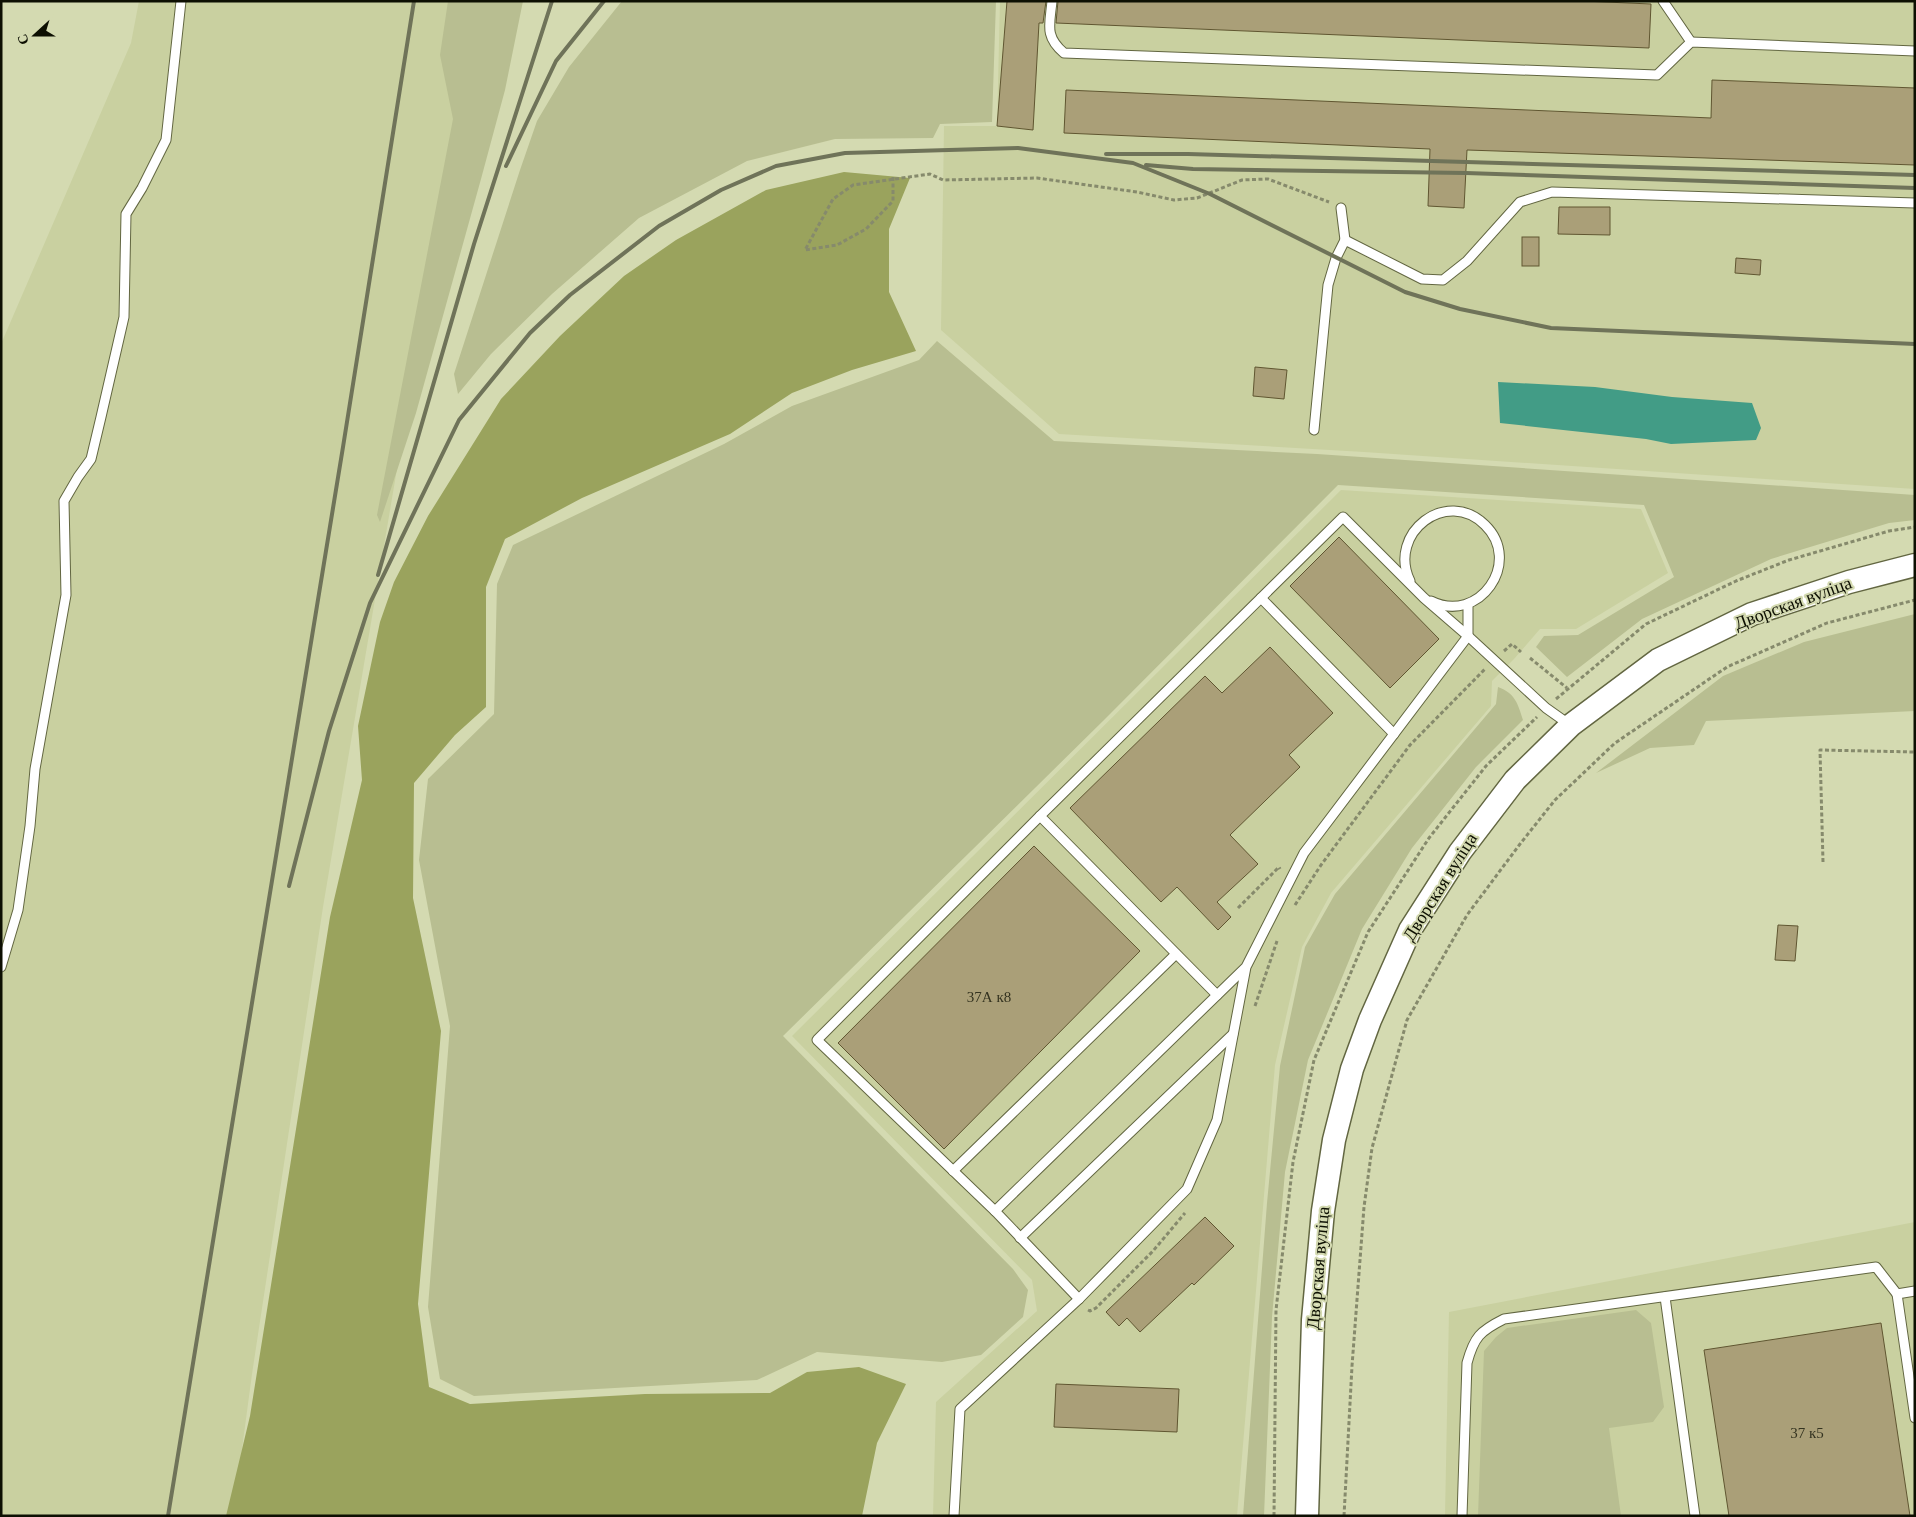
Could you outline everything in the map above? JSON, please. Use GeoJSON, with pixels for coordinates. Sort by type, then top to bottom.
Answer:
{"type":"FeatureCollection","features":[{"type":"Feature","properties":{"kind":"street","name":"Дворская вуліца"},"geometry":{"type":"LineString","coordinates":[[1307,1516],[1313,1320],[1322,1221],[1334,1140],[1352,1070],[1370,1020],[1410,930],[1460,852],[1515,780],[1570,725],[1658,660],[1752,614],[1849,582],[1915,565]]}},
{"type":"Feature","properties":{"kind":"lane"},"geometry":{"type":"LineString","coordinates":[[1,967],[18,910],[30,826],[35,768],[66,595],[64,501],[78,477],[91,460],[124,317],[126,214],[142,188],[166,140],[181,1]]}},
{"type":"Feature","properties":{"kind":"lane"},"geometry":{"type":"LineString","coordinates":[[1052,1],[1049,32],[1055,45],[1064,53],[1657,75],[1691,42],[1915,51]]}},
{"type":"Feature","properties":{"kind":"lane"},"geometry":{"type":"LineString","coordinates":[[1663,1],[1691,42]]}},
{"type":"Feature","properties":{"kind":"lane"},"geometry":{"type":"LineString","coordinates":[[1346,240],[1422,279],[1442,280],[1467,262],[1520,202],[1552,192],[1915,203]]}},
{"type":"Feature","properties":{"kind":"lane"},"geometry":{"type":"LineString","coordinates":[[1314,430],[1328,285],[1336,258],[1346,240],[1341,208]]}},
{"type":"Feature","properties":{"kind":"lane"},"geometry":{"type":"LineString","coordinates":[[1413,587],[1406,573],[1404,558],[1407,543],[1414,530],[1425,519],[1440,512],[1456,511],[1471,515],[1485,524],[1494,537],[1499,552],[1499,568],[1493,583],[1482,596],[1468,604],[1453,606],[1438,604],[1424,598]]}},
{"type":"Feature","properties":{"kind":"lane"},"geometry":{"type":"LineString","coordinates":[[1079,1299],[995,1211],[817,1040],[1040,816],[1343,517],[1424,598],[1546,708],[1570,725]]}},
{"type":"Feature","properties":{"kind":"lane"},"geometry":{"type":"LineString","coordinates":[[1261,598],[1394,734]]}},
{"type":"Feature","properties":{"kind":"lane"},"geometry":{"type":"LineString","coordinates":[[954,1516],[960,1409],[1079,1299],[1187,1189],[1217,1120],[1246,967],[1304,853],[1468,636],[1468,604]]}},
{"type":"Feature","properties":{"kind":"lane"},"geometry":{"type":"LineString","coordinates":[[1040,816],[1217,995]]}},
{"type":"Feature","properties":{"kind":"lane"},"geometry":{"type":"LineString","coordinates":[[953,1171],[1176,954]]}},
{"type":"Feature","properties":{"kind":"lane"},"geometry":{"type":"LineString","coordinates":[[995,1211],[1246,967]]}},
{"type":"Feature","properties":{"kind":"lane"},"geometry":{"type":"LineString","coordinates":[[1020,1238],[1233,1033]]}},
{"type":"Feature","properties":{"kind":"lane"},"geometry":{"type":"LineString","coordinates":[[1462,1516],[1466,1363],[1472,1344],[1486,1328],[1504,1319],[1876,1267],[1897,1294],[1915,1418]]}},
{"type":"Feature","properties":{"kind":"lane"},"geometry":{"type":"LineString","coordinates":[[1897,1294],[1915,1291]]}},
{"type":"Feature","properties":{"kind":"lane"},"geometry":{"type":"LineString","coordinates":[[1665,1297],[1695,1516]]}},
{"type":"Feature","properties":{"kind":"path"},"geometry":{"type":"LineString","coordinates":[[893,178],[893,201],[866,229],[837,245],[805,250],[833,199],[853,184],[893,178],[930,174],[944,180],[1037,178],[1137,192],[1174,200],[1197,198],[1242,180],[1268,179],[1321,198],[1341,208]]}},
{"type":"Feature","properties":{"kind":"path"},"geometry":{"type":"LineString","coordinates":[[1274,1516],[1276,1310],[1293,1162],[1314,1060],[1368,932],[1424,846],[1486,766],[1568,688],[1646,624],[1736,581],[1789,560],[1889,531],[1915,527]]}},
{"type":"Feature","properties":{"kind":"path"},"geometry":{"type":"LineString","coordinates":[[1344,1516],[1352,1366],[1363,1217],[1372,1148],[1406,1020],[1467,915],[1555,800],[1615,743],[1727,667],[1827,623],[1915,600]]}},
{"type":"Feature","properties":{"kind":"path"},"geometry":{"type":"LineString","coordinates":[[1293,909],[1321,865],[1410,745],[1512,644],[1521,652]]}},
{"type":"Feature","properties":{"kind":"path"},"geometry":{"type":"LineString","coordinates":[[1530,658],[1568,688]]}},
{"type":"Feature","properties":{"kind":"path"},"geometry":{"type":"LineString","coordinates":[[1823,862],[1820,750],[1915,752]]}},
{"type":"Feature","properties":{"kind":"path"},"geometry":{"type":"LineString","coordinates":[[1254,1012],[1279,934]]}},
{"type":"Feature","properties":{"kind":"path"},"geometry":{"type":"LineString","coordinates":[[1079,1299],[1085,1308],[1090,1311],[1096,1308],[1153,1252],[1187,1211]]}},
{"type":"Feature","properties":{"kind":"shaded area"},"geometry":{"type":"Polygon","coordinates":[[[139,1],[476,1],[323,907],[252,1374],[233,1516],[1,1516],[1,344],[131,43],[139,1]]]}},
{"type":"Feature","properties":{"kind":"shaded area"},"geometry":{"type":"Polygon","coordinates":[[[448,1],[523,1],[505,90],[481,179],[416,413],[380,522],[377,515],[453,119],[440,55],[448,1]]]}},
{"type":"Feature","properties":{"kind":"shaded area"},"geometry":{"type":"Polygon","coordinates":[[[622,1],[996,1],[992,122],[940,124],[933,138],[835,139],[747,161],[639,218],[552,294],[491,354],[458,394],[454,374],[537,121],[569,67],[622,1]]]}},
{"type":"Feature","properties":{"kind":"shaded area"},"geometry":{"type":"Polygon","coordinates":[[[1000,1],[1915,1],[1915,489],[1364,452],[1059,434],[941,330],[944,126],[997,126],[1000,1]]]}},
{"type":"Feature","properties":{"kind":"shaded area"},"geometry":{"type":"Polygon","coordinates":[[[844,172],[910,178],[889,229],[889,292],[916,351],[852,370],[792,393],[730,434],[582,498],[505,539],[486,587],[486,707],[455,735],[414,783],[413,898],[441,1031],[418,1304],[429,1387],[470,1404],[645,1394],[770,1393],[807,1372],[859,1367],[906,1384],[877,1443],[862,1516],[226,1516],[250,1416],[330,917],[362,780],[358,726],[380,622],[394,582],[428,516],[501,399],[560,336],[624,276],[676,240],[766,190],[844,172]]]}},
{"type":"Feature","properties":{"kind":"shaded area"},"geometry":{"type":"Polygon","coordinates":[[[937,341],[1054,441],[1317,454],[1915,495],[1915,520],[1889,523],[1771,559],[1642,619],[1567,677],[1536,647],[1544,636],[1578,635],[1674,577],[1644,505],[1338,485],[1104,720],[783,1036],[1013,1269],[1028,1290],[1023,1317],[981,1355],[942,1362],[817,1352],[757,1380],[474,1396],[440,1379],[428,1307],[450,1026],[419,860],[428,779],[494,714],[497,584],[513,545],[724,444],[792,406],[919,360],[937,341]]]}},
{"type":"Feature","properties":{"kind":"shaded area"},"geometry":{"type":"Polygon","coordinates":[[[1341,490],[1641,509],[1668,573],[1576,629],[1540,629],[1492,681],[1491,706],[1331,893],[1302,947],[1275,1065],[1237,1516],[933,1516],[936,1402],[1037,1311],[1032,1280],[792,1036],[1341,490]]]}},
{"type":"Feature","properties":{"kind":"shaded area"},"geometry":{"type":"Polygon","coordinates":[[[1915,614],[1915,711],[1706,721],[1694,745],[1650,748],[1596,773],[1723,676],[1804,642],[1915,614]]]}},
{"type":"Feature","properties":{"kind":"shaded area"},"geometry":{"type":"Polygon","coordinates":[[[1498,687],[1504,689],[1512,696],[1523,720],[1476,767],[1412,848],[1362,929],[1308,1060],[1285,1172],[1272,1317],[1264,1516],[1243,1516],[1267,1203],[1280,1066],[1305,947],[1335,894],[1496,704],[1498,687]]]}},
{"type":"Feature","properties":{"kind":"shaded area"},"geometry":{"type":"Polygon","coordinates":[[[1915,1222],[1915,1516],[1445,1516],[1449,1312],[1915,1222]]]}},
{"type":"Feature","properties":{"kind":"shaded area"},"geometry":{"type":"Polygon","coordinates":[[[1636,1310],[1651,1323],[1664,1407],[1653,1422],[1609,1428],[1621,1516],[1478,1516],[1484,1351],[1507,1328],[1636,1310]]]}},
{"type":"Feature","properties":{"kind":"water"},"geometry":{"type":"Polygon","coordinates":[[[1498,382],[1595,387],[1672,397],[1752,403],[1761,428],[1756,440],[1671,444],[1646,439],[1500,423],[1498,382]]]}},
{"type":"Feature","properties":{"kind":"building"},"geometry":{"type":"Polygon","coordinates":[[[1007,1],[1046,1],[1043,23],[1039,23],[1033,130],[997,126],[1007,1]]]}},
{"type":"Feature","properties":{"kind":"building"},"geometry":{"type":"Polygon","coordinates":[[[1058,1],[1583,1],[1651,4],[1649,48],[1056,23],[1058,1]]]}},
{"type":"Feature","properties":{"kind":"building"},"geometry":{"type":"Polygon","coordinates":[[[1712,80],[1915,88],[1915,165],[1467,150],[1464,208],[1428,206],[1430,149],[1064,133],[1066,90],[1711,118],[1712,80]]]}},
{"type":"Feature","properties":{"kind":"building"},"geometry":{"type":"Polygon","coordinates":[[[1559,207],[1610,207],[1610,235],[1558,234],[1559,207]]]}},
{"type":"Feature","properties":{"kind":"building"},"geometry":{"type":"Polygon","coordinates":[[[1522,237],[1539,237],[1539,266],[1522,266],[1522,237]]]}},
{"type":"Feature","properties":{"kind":"building"},"geometry":{"type":"Polygon","coordinates":[[[1736,258],[1761,260],[1760,275],[1735,273],[1736,258]]]}},
{"type":"Feature","properties":{"kind":"building"},"geometry":{"type":"Polygon","coordinates":[[[1255,367],[1287,370],[1284,399],[1253,396],[1255,367]]]}},
{"type":"Feature","properties":{"kind":"building"},"geometry":{"type":"Polygon","coordinates":[[[1339,537],[1439,639],[1390,688],[1290,586],[1339,537]]]}},
{"type":"Feature","properties":{"kind":"building"},"geometry":{"type":"Polygon","coordinates":[[[1270,647],[1333,713],[1289,755],[1300,767],[1230,835],[1258,864],[1217,902],[1231,917],[1218,930],[1177,887],[1161,902],[1070,808],[1205,676],[1222,693],[1270,647]]]}},
{"type":"Feature","properties":{"kind":"building"},"geometry":{"type":"Polygon","coordinates":[[[1034,846],[1140,951],[944,1149],[838,1043],[1034,846]]]}},
{"type":"Feature","properties":{"kind":"building"},"geometry":{"type":"Polygon","coordinates":[[[1778,925],[1798,926],[1795,961],[1775,960],[1778,925]]]}},
{"type":"Feature","properties":{"kind":"building"},"geometry":{"type":"Polygon","coordinates":[[[1205,1217],[1234,1246],[1194,1285],[1192,1283],[1140,1332],[1127,1318],[1119,1326],[1106,1312],[1205,1217]]]}},
{"type":"Feature","properties":{"kind":"building"},"geometry":{"type":"Polygon","coordinates":[[[1881,1323],[1910,1516],[1729,1516],[1704,1350],[1881,1323]]]}},
{"type":"Feature","properties":{"kind":"building"},"geometry":{"type":"Polygon","coordinates":[[[1056,1384],[1179,1389],[1177,1432],[1054,1427],[1056,1384]]]}},
{"type":"Feature","properties":{"kind":"railway"},"geometry":{"type":"LineString","coordinates":[[168,1516],[414,1]]}},
{"type":"Feature","properties":{"kind":"railway"},"geometry":{"type":"LineString","coordinates":[[378,575],[474,244],[552,1]]}},
{"type":"Feature","properties":{"kind":"railway"},"geometry":{"type":"LineString","coordinates":[[506,166],[556,61],[604,1]]}},
{"type":"Feature","properties":{"kind":"railway"},"geometry":{"type":"LineString","coordinates":[[289,886],[329,731],[370,603],[459,420],[530,333],[570,295],[659,226],[721,190],[776,166],[845,153],[1018,148],[1133,163],[1210,194],[1405,292],[1460,309],[1551,328],[1915,344]]}},
{"type":"Feature","properties":{"kind":"railway"},"geometry":{"type":"LineString","coordinates":[[1106,154],[1188,154],[1915,175]]}},
{"type":"Feature","properties":{"kind":"railway"},"geometry":{"type":"LineString","coordinates":[[1146,165],[1193,169],[1466,173],[1915,188]]}}]}
